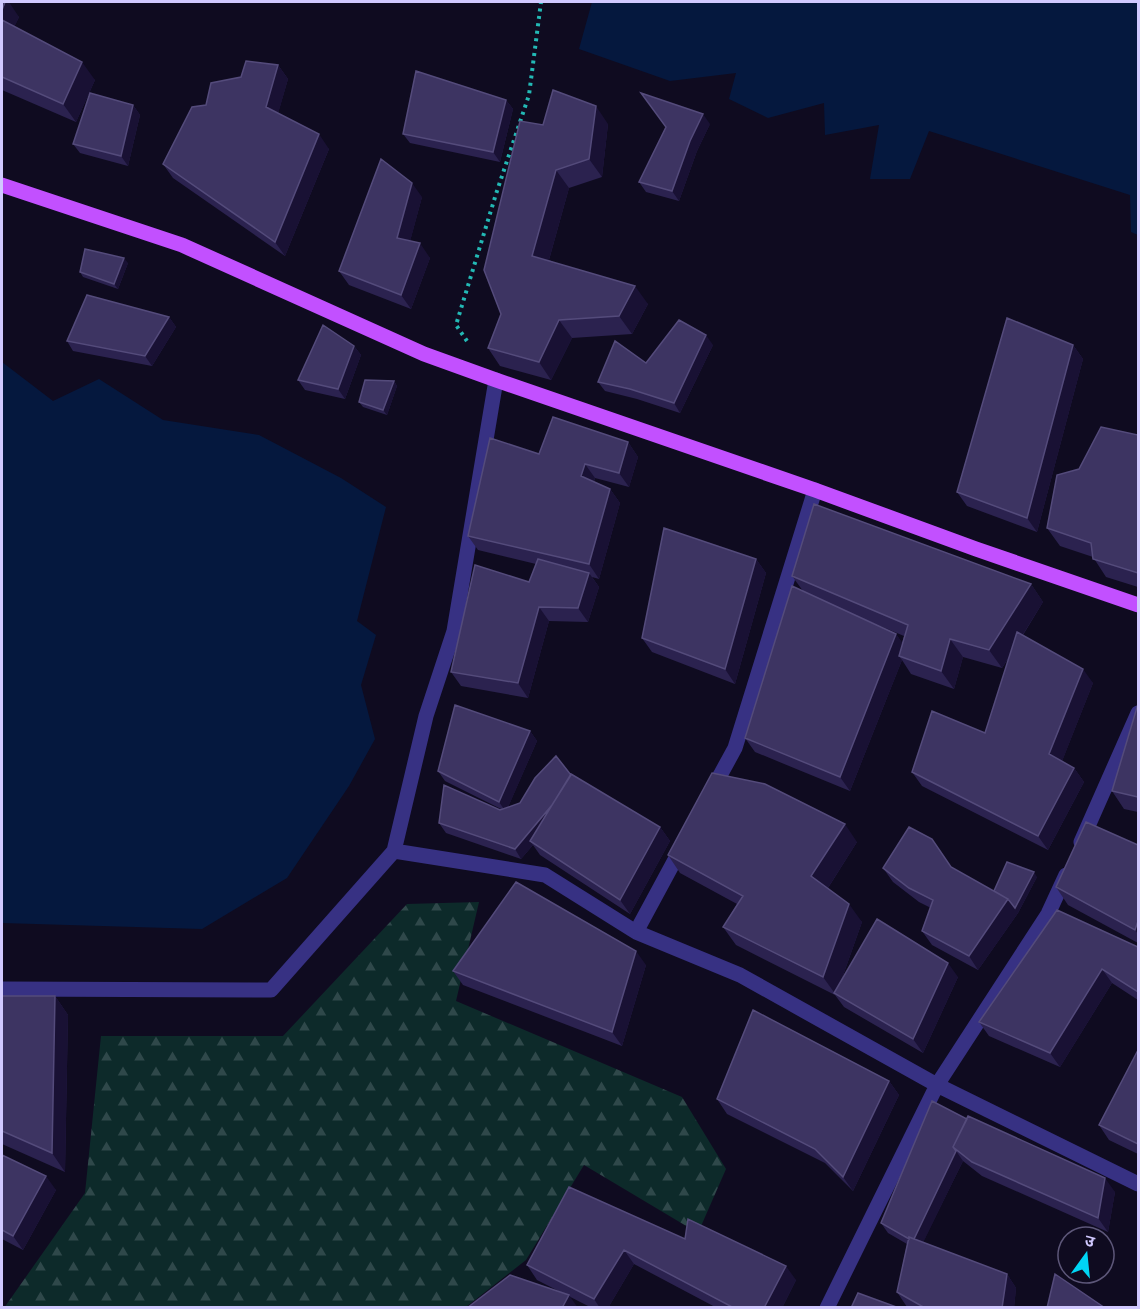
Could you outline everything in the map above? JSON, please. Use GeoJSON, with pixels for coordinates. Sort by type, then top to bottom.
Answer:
{"type":"FeatureCollection","features":[{"type":"Feature","properties":{"kind":"main road"},"geometry":{"type":"LineString","coordinates":[[2,185],[182,245],[424,354],[1138,604]]}},
{"type":"Feature","properties":{"kind":"street"},"geometry":{"type":"LineString","coordinates":[[2,989],[272,990],[394,851],[426,716],[454,631],[496,380]]}},
{"type":"Feature","properties":{"kind":"street"},"geometry":{"type":"LineString","coordinates":[[702,809],[735,748],[815,490]]}},
{"type":"Feature","properties":{"kind":"street"},"geometry":{"type":"LineString","coordinates":[[827,1308],[937,1085],[1048,914],[1138,713]]}},
{"type":"Feature","properties":{"kind":"street"},"geometry":{"type":"LineString","coordinates":[[636,932],[691,830]]}},
{"type":"Feature","properties":{"kind":"street"},"geometry":{"type":"LineString","coordinates":[[394,851],[545,875],[636,932],[740,975],[937,1085],[1138,1184]]}},
{"type":"Feature","properties":{"kind":"path"},"geometry":{"type":"LineString","coordinates":[[469,344],[456,325],[496,194],[530,95],[541,2]]}},
{"type":"Feature","properties":{"kind":"green space"},"geometry":{"type":"Polygon","coordinates":[[[479,902],[456,1001],[682,1097],[726,1169],[698,1233],[584,1165],[526,1260],[466,1307],[4,1308],[85,1193],[101,1036],[283,1036],[407,904],[479,902]]]}},
{"type":"Feature","properties":{"kind":"water"},"geometry":{"type":"Polygon","coordinates":[[[592,2],[1138,2],[1138,235],[1131,232],[1130,195],[929,131],[910,179],[870,179],[879,125],[825,135],[824,103],[768,118],[729,99],[736,73],[670,81],[579,49],[592,2]]]}},
{"type":"Feature","properties":{"kind":"water"},"geometry":{"type":"Polygon","coordinates":[[[2,362],[53,401],[99,379],[163,420],[259,435],[341,478],[386,507],[357,621],[376,635],[361,685],[375,739],[349,786],[287,878],[202,929],[2,923],[2,362]]]}},
{"type":"Feature","properties":{"kind":"building"},"geometry":{"type":"Polygon","coordinates":[[[2,20],[82,62],[63,104],[2,77],[2,20]]]}},
{"type":"Feature","properties":{"kind":"building"},"geometry":{"type":"Polygon","coordinates":[[[246,61],[278,65],[266,107],[319,134],[275,242],[163,164],[192,107],[206,105],[211,83],[241,77],[246,61]]]}},
{"type":"Feature","properties":{"kind":"building"},"geometry":{"type":"Polygon","coordinates":[[[416,71],[506,100],[493,152],[403,134],[416,71]]]}},
{"type":"Feature","properties":{"kind":"building"},"geometry":{"type":"Polygon","coordinates":[[[553,90],[596,106],[589,159],[556,170],[532,256],[635,286],[619,316],[559,320],[539,362],[488,348],[501,314],[484,270],[520,121],[543,125],[553,90]]]}},
{"type":"Feature","properties":{"kind":"building"},"geometry":{"type":"Polygon","coordinates":[[[90,93],[133,105],[121,156],[73,144],[90,93]]]}},
{"type":"Feature","properties":{"kind":"building"},"geometry":{"type":"Polygon","coordinates":[[[641,93],[703,114],[690,141],[672,191],[639,182],[666,127],[641,93]]]}},
{"type":"Feature","properties":{"kind":"building"},"geometry":{"type":"Polygon","coordinates":[[[381,159],[412,183],[397,238],[420,243],[401,295],[339,271],[381,159]]]}},
{"type":"Feature","properties":{"kind":"building"},"geometry":{"type":"Polygon","coordinates":[[[85,249],[124,258],[114,284],[80,272],[85,249]]]}},
{"type":"Feature","properties":{"kind":"building"},"geometry":{"type":"Polygon","coordinates":[[[87,295],[169,317],[145,356],[67,341],[87,295]]]}},
{"type":"Feature","properties":{"kind":"building"},"geometry":{"type":"Polygon","coordinates":[[[1007,318],[1073,345],[1027,518],[957,492],[1007,318]]]}},
{"type":"Feature","properties":{"kind":"building"},"geometry":{"type":"Polygon","coordinates":[[[679,320],[706,335],[674,403],[598,382],[615,341],[646,363],[679,320]]]}},
{"type":"Feature","properties":{"kind":"building"},"geometry":{"type":"Polygon","coordinates":[[[323,325],[354,346],[338,389],[298,380],[323,325]]]}},
{"type":"Feature","properties":{"kind":"building"},"geometry":{"type":"Polygon","coordinates":[[[365,380],[394,381],[383,410],[359,402],[365,380]]]}},
{"type":"Feature","properties":{"kind":"building"},"geometry":{"type":"Polygon","coordinates":[[[553,417],[628,442],[619,473],[585,464],[581,476],[610,489],[589,564],[468,536],[490,438],[539,454],[553,417]]]}},
{"type":"Feature","properties":{"kind":"building"},"geometry":{"type":"Polygon","coordinates":[[[1101,427],[1138,435],[1138,573],[1093,559],[1091,543],[1047,528],[1057,475],[1079,469],[1101,427]]]}},
{"type":"Feature","properties":{"kind":"building"},"geometry":{"type":"Polygon","coordinates":[[[814,504],[1031,584],[989,650],[950,639],[941,671],[899,656],[908,625],[792,576],[814,504]]]}},
{"type":"Feature","properties":{"kind":"building"},"geometry":{"type":"Polygon","coordinates":[[[664,528],[756,559],[725,669],[642,638],[664,528]]]}},
{"type":"Feature","properties":{"kind":"building"},"geometry":{"type":"Polygon","coordinates":[[[538,559],[589,573],[578,608],[539,607],[518,683],[451,672],[475,565],[529,582],[538,559]]]}},
{"type":"Feature","properties":{"kind":"building"},"geometry":{"type":"Polygon","coordinates":[[[792,586],[896,634],[840,777],[745,738],[792,586]]]}},
{"type":"Feature","properties":{"kind":"building"},"geometry":{"type":"Polygon","coordinates":[[[1017,632],[1083,669],[1049,754],[1074,768],[1038,836],[912,772],[932,711],[985,733],[1017,632]]]}},
{"type":"Feature","properties":{"kind":"building"},"geometry":{"type":"Polygon","coordinates":[[[1138,704],[1138,797],[1112,791],[1138,704]]]}},
{"type":"Feature","properties":{"kind":"building"},"geometry":{"type":"Polygon","coordinates":[[[455,705],[530,731],[499,802],[438,771],[455,705]]]}},
{"type":"Feature","properties":{"kind":"building"},"geometry":{"type":"Polygon","coordinates":[[[556,756],[571,775],[552,805],[515,849],[439,823],[444,785],[500,810],[520,803],[535,778],[556,756]]]}},
{"type":"Feature","properties":{"kind":"building"},"geometry":{"type":"Polygon","coordinates":[[[712,773],[765,784],[845,824],[811,876],[849,904],[823,977],[723,927],[743,896],[668,855],[712,773]]]}},
{"type":"Feature","properties":{"kind":"building"},"geometry":{"type":"Polygon","coordinates":[[[571,774],[660,827],[620,900],[530,841],[571,774]]]}},
{"type":"Feature","properties":{"kind":"building"},"geometry":{"type":"Polygon","coordinates":[[[1086,822],[1138,845],[1138,921],[1135,930],[1056,887],[1086,822]]]}},
{"type":"Feature","properties":{"kind":"building"},"geometry":{"type":"Polygon","coordinates":[[[909,827],[932,839],[951,867],[1008,899],[969,956],[922,931],[933,900],[909,888],[883,868],[909,827]]]}},
{"type":"Feature","properties":{"kind":"building"},"geometry":{"type":"Polygon","coordinates":[[[1007,862],[1034,872],[1015,908],[1008,899],[994,891],[1007,862]]]}},
{"type":"Feature","properties":{"kind":"building"},"geometry":{"type":"Polygon","coordinates":[[[516,882],[636,951],[612,1032],[453,971],[516,882]]]}},
{"type":"Feature","properties":{"kind":"building"},"geometry":{"type":"Polygon","coordinates":[[[1057,910],[1138,947],[1138,992],[1102,969],[1050,1053],[979,1022],[1057,910]]]}},
{"type":"Feature","properties":{"kind":"building"},"geometry":{"type":"Polygon","coordinates":[[[877,919],[948,963],[913,1039],[834,993],[877,919]]]}},
{"type":"Feature","properties":{"kind":"building"},"geometry":{"type":"Polygon","coordinates":[[[2,996],[55,996],[52,1153],[2,1131],[2,996]]]}},
{"type":"Feature","properties":{"kind":"building"},"geometry":{"type":"Polygon","coordinates":[[[753,1010],[889,1081],[843,1177],[815,1149],[717,1099],[753,1010]]]}},
{"type":"Feature","properties":{"kind":"building"},"geometry":{"type":"Polygon","coordinates":[[[1138,1050],[1138,1144],[1099,1125],[1138,1050]]]}},
{"type":"Feature","properties":{"kind":"building"},"geometry":{"type":"Polygon","coordinates":[[[932,1101],[967,1119],[953,1147],[956,1151],[914,1239],[909,1237],[909,1239],[881,1223],[932,1101]]]}},
{"type":"Feature","properties":{"kind":"building"},"geometry":{"type":"Polygon","coordinates":[[[968,1116],[1105,1178],[1098,1218],[972,1162],[953,1147],[968,1116]]]}},
{"type":"Feature","properties":{"kind":"building"},"geometry":{"type":"Polygon","coordinates":[[[2,1155],[46,1176],[13,1236],[2,1230],[2,1155]]]}},
{"type":"Feature","properties":{"kind":"building"},"geometry":{"type":"Polygon","coordinates":[[[569,1187],[685,1239],[688,1219],[786,1266],[764,1308],[734,1308],[624,1250],[594,1299],[527,1265],[569,1187]]]}},
{"type":"Feature","properties":{"kind":"building"},"geometry":{"type":"Polygon","coordinates":[[[909,1237],[1007,1274],[1002,1308],[925,1308],[897,1292],[909,1237]]]}},
{"type":"Feature","properties":{"kind":"building"},"geometry":{"type":"Polygon","coordinates":[[[1055,1274],[1056,1285],[1071,1285],[1105,1308],[1047,1308],[1055,1274]]]}},
{"type":"Feature","properties":{"kind":"building"},"geometry":{"type":"Polygon","coordinates":[[[510,1275],[569,1295],[562,1308],[467,1308],[510,1275]]]}},
{"type":"Feature","properties":{"kind":"building"},"geometry":{"type":"Polygon","coordinates":[[[858,1293],[899,1308],[851,1308],[858,1293]]]}}]}
